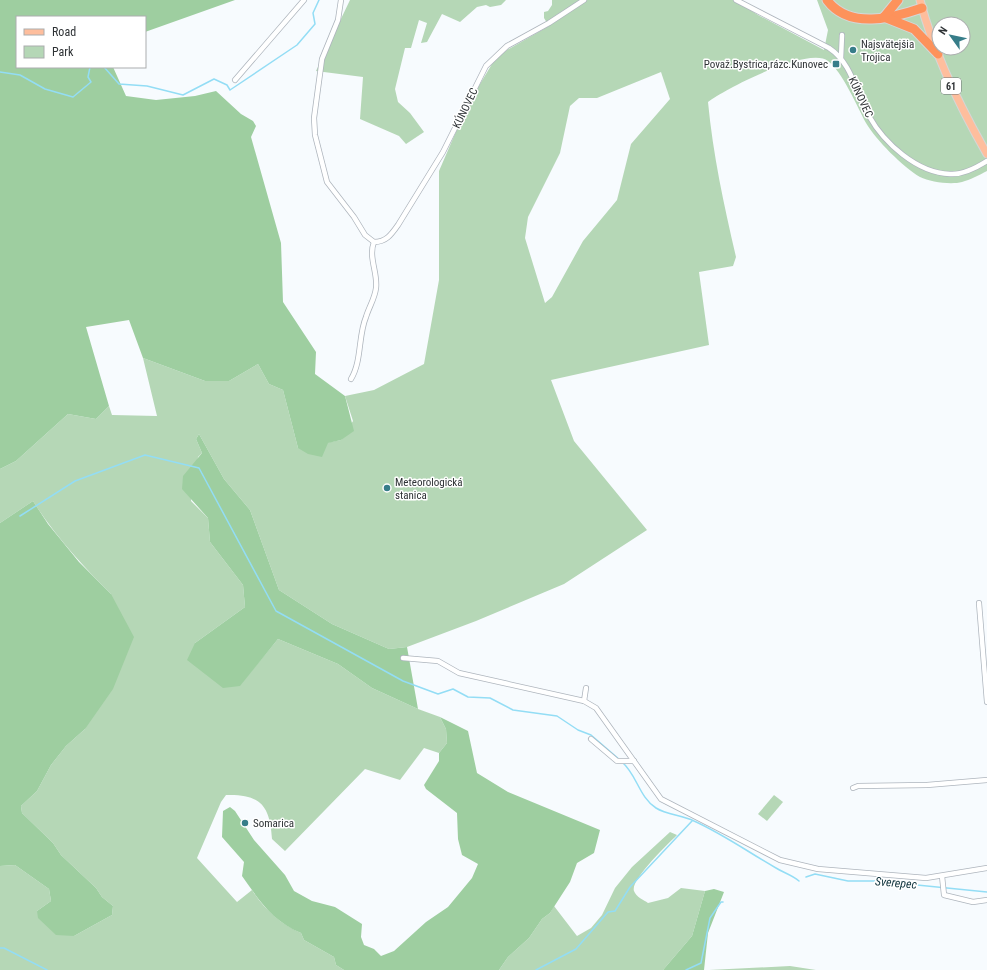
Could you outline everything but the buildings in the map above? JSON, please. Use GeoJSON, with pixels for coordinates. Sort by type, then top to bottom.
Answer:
{"type":"FeatureCollection","features":[{"type":"Feature","properties":{"kind":"highway"},"geometry":{"type":"LineString","coordinates":[[828,0],[838,11],[851,18],[865,19],[884,17],[921,4]]}},
{"type":"Feature","properties":{"kind":"highway"},"geometry":{"type":"LineString","coordinates":[[884,17],[898,0]]}},
{"type":"Feature","properties":{"kind":"highway"},"geometry":{"type":"LineString","coordinates":[[884,17],[914,29],[931,47]]}},
{"type":"Feature","properties":{"kind":"main road","name":"61"},"geometry":{"type":"LineString","coordinates":[[921,4],[931,33]]}},
{"type":"Feature","properties":{"kind":"main road","name":"61"},"geometry":{"type":"LineString","coordinates":[[939,56],[966,116],[987,154]]}},
{"type":"Feature","properties":{"kind":"street"},"geometry":{"type":"LineString","coordinates":[[235,80],[304,0]]}},
{"type":"Feature","properties":{"kind":"street"},"geometry":{"type":"LineString","coordinates":[[341,0],[338,20],[322,59],[314,118],[315,135],[327,182],[354,217],[365,235],[374,242],[372,250],[377,286],[365,318],[356,367],[351,379]]}},
{"type":"Feature","properties":{"kind":"street","name":"KÚNOVEC"},"geometry":{"type":"LineString","coordinates":[[374,242],[383,241],[390,236],[398,225],[443,152],[486,66],[507,46],[549,23],[584,0]]}},
{"type":"Feature","properties":{"kind":"street","name":"KÚNOVEC"},"geometry":{"type":"LineString","coordinates":[[736,0],[829,48],[841,58],[871,120],[890,143],[906,157],[926,168],[950,174],[962,173],[987,161]]}},
{"type":"Feature","properties":{"kind":"street"},"geometry":{"type":"LineString","coordinates":[[841,58],[842,35]]}},
{"type":"Feature","properties":{"kind":"street"},"geometry":{"type":"LineString","coordinates":[[979,603],[987,702]]}},
{"type":"Feature","properties":{"kind":"street"},"geometry":{"type":"LineString","coordinates":[[403,658],[438,660],[459,673],[584,701],[596,708],[662,799],[780,860],[818,869],[926,878],[987,868]]}},
{"type":"Feature","properties":{"kind":"street"},"geometry":{"type":"LineString","coordinates":[[584,701],[586,688]]}},
{"type":"Feature","properties":{"kind":"street"},"geometry":{"type":"LineString","coordinates":[[591,739],[617,761],[634,761]]}},
{"type":"Feature","properties":{"kind":"street"},"geometry":{"type":"LineString","coordinates":[[852,788],[858,786],[927,785],[987,780]]}},
{"type":"Feature","properties":{"kind":"street"},"geometry":{"type":"LineString","coordinates":[[942,876],[944,895],[973,902],[987,900]]}},
{"type":"Feature","properties":{"kind":"green space"},"geometry":{"type":"Polygon","coordinates":[[[0,0],[235,0],[146,32],[146,16],[16,16],[16,68],[113,68],[126,96],[156,100],[195,96],[216,91],[241,114],[253,121],[256,126],[251,137],[281,243],[283,302],[316,352],[315,374],[345,396],[354,431],[341,440],[328,443],[322,457],[308,454],[298,448],[283,390],[269,384],[258,364],[229,381],[205,381],[143,358],[129,320],[86,327],[109,406],[96,419],[68,414],[16,461],[0,469],[0,0]]]}},
{"type":"Feature","properties":{"kind":"green space"},"geometry":{"type":"Polygon","coordinates":[[[350,0],[506,0],[501,5],[490,7],[486,5],[477,7],[460,22],[442,14],[427,42],[421,43],[427,23],[419,20],[411,48],[405,48],[395,89],[398,102],[410,113],[424,132],[406,144],[399,136],[360,119],[363,77],[316,71],[350,0]]]}},
{"type":"Feature","properties":{"kind":"green space"},"geometry":{"type":"Polygon","coordinates":[[[552,0],[735,0],[758,15],[824,50],[828,30],[817,0],[987,0],[987,171],[957,183],[929,180],[913,173],[890,153],[870,130],[839,73],[828,61],[818,58],[804,59],[768,71],[749,79],[708,102],[716,161],[736,257],[733,266],[699,272],[709,345],[551,380],[574,441],[647,530],[564,584],[476,621],[407,647],[389,649],[332,624],[279,590],[250,510],[224,479],[199,434],[196,439],[202,453],[198,457],[191,501],[208,518],[210,542],[243,585],[245,607],[195,643],[239,686],[278,639],[338,664],[372,688],[418,709],[440,717],[446,729],[447,743],[439,753],[424,748],[400,780],[365,769],[285,851],[272,839],[269,818],[266,810],[261,804],[255,800],[238,795],[226,795],[221,802],[197,858],[237,902],[252,890],[267,910],[286,925],[301,933],[304,940],[334,957],[336,965],[344,970],[0,970],[0,866],[15,865],[49,889],[51,901],[37,911],[74,936],[112,915],[113,906],[102,897],[96,888],[61,855],[53,843],[22,813],[21,806],[37,791],[51,765],[66,746],[85,729],[111,594],[69,550],[41,514],[33,501],[0,523],[0,469],[16,461],[68,414],[96,419],[109,406],[112,415],[157,416],[143,358],[205,381],[229,381],[258,364],[269,384],[283,390],[298,448],[341,440],[353,421],[345,396],[374,390],[424,364],[439,280],[439,171],[468,104],[495,59],[507,50],[549,26],[544,18],[544,12],[548,11],[552,5],[552,0]],[[661,72],[597,98],[579,98],[570,106],[560,153],[528,217],[525,238],[545,303],[552,297],[583,241],[617,200],[631,144],[670,99],[661,72]]]}},
{"type":"Feature","properties":{"kind":"green space"},"geometry":{"type":"Polygon","coordinates":[[[199,434],[224,479],[250,510],[279,590],[332,624],[389,649],[407,647],[418,709],[372,688],[338,664],[278,639],[240,686],[223,688],[187,660],[195,643],[245,607],[243,585],[210,542],[208,518],[182,489],[183,476],[202,453],[196,439],[199,434]]]}},
{"type":"Feature","properties":{"kind":"green space"},"geometry":{"type":"Polygon","coordinates":[[[33,501],[48,524],[79,562],[111,594],[134,637],[113,689],[85,729],[66,746],[51,765],[37,791],[21,806],[22,813],[53,843],[61,855],[96,888],[102,897],[113,906],[112,915],[74,936],[56,935],[38,918],[37,911],[51,901],[49,889],[15,865],[0,866],[0,523],[33,501]]]}},
{"type":"Feature","properties":{"kind":"green space"},"geometry":{"type":"Polygon","coordinates":[[[440,717],[468,731],[477,773],[508,792],[600,830],[594,853],[577,863],[570,882],[550,913],[542,919],[529,938],[508,957],[499,970],[344,970],[336,965],[334,957],[304,940],[301,933],[274,916],[254,893],[242,876],[244,862],[222,837],[223,811],[230,807],[235,811],[254,840],[285,875],[294,891],[312,901],[335,907],[362,924],[361,937],[364,945],[374,949],[381,956],[394,951],[426,922],[448,907],[472,878],[478,864],[462,855],[458,839],[457,813],[426,789],[424,785],[439,761],[439,753],[447,743],[446,729],[440,717]]]}},
{"type":"Feature","properties":{"kind":"green space"},"geometry":{"type":"Polygon","coordinates":[[[774,795],[783,802],[767,821],[758,814],[774,795]]]}},
{"type":"Feature","properties":{"kind":"green space"},"geometry":{"type":"Polygon","coordinates":[[[670,832],[677,835],[643,871],[634,886],[635,893],[638,897],[648,903],[668,898],[681,888],[705,891],[692,936],[663,970],[499,970],[508,957],[529,938],[542,919],[550,913],[554,906],[577,936],[591,928],[602,915],[615,888],[632,867],[670,832]]]}},
{"type":"Feature","properties":{"kind":"green space"},"geometry":{"type":"Polygon","coordinates":[[[714,889],[724,892],[708,933],[704,970],[663,970],[692,936],[705,891],[714,889]]]}},
{"type":"Feature","properties":{"kind":"green space"},"geometry":{"type":"Polygon","coordinates":[[[790,966],[816,970],[709,970],[790,966]]]}},
{"type":"Feature","properties":{"kind":"waterway"},"geometry":{"type":"LineString","coordinates":[[105,68],[119,84],[147,86],[183,95],[214,79],[227,85],[230,90],[297,45],[315,24],[313,13],[319,0]]}},
{"type":"Feature","properties":{"kind":"waterway"},"geometry":{"type":"LineString","coordinates":[[0,72],[20,75],[45,89],[73,97],[91,82],[88,77],[90,68]]}},
{"type":"Feature","properties":{"kind":"waterway"},"geometry":{"type":"LineString","coordinates":[[20,516],[75,481],[145,455],[199,468],[276,611],[403,681],[438,694],[453,689],[468,697],[490,698],[513,710],[557,716],[578,730],[591,735],[620,760]]}},
{"type":"Feature","properties":{"kind":"waterway"},"geometry":{"type":"LineString","coordinates":[[622,762],[627,767],[646,798],[656,808],[705,826],[799,881]]}},
{"type":"Feature","properties":{"kind":"waterway"},"geometry":{"type":"LineString","coordinates":[[536,970],[576,949],[608,912],[615,911],[630,887],[692,821]]}},
{"type":"Feature","properties":{"kind":"waterway","name":"Sverepec"},"geometry":{"type":"LineString","coordinates":[[806,877],[815,874],[848,881],[877,881],[987,892]]}},
{"type":"Feature","properties":{"kind":"waterway","name":"Sverepec"},"geometry":{"type":"LineString","coordinates":[[686,970],[701,963],[710,918],[721,902],[723,902]]}},
{"type":"Feature","properties":{"kind":"waterway","name":"Sverepec"},"geometry":{"type":"LineString","coordinates":[[0,948],[4,948],[47,970]]}},
{"type":"Feature","properties":{"kind":"place","name":"Najsvätejšia Trojica"},"geometry":{"type":"Point","coordinates":[853,50]}},
{"type":"Feature","properties":{"kind":"place","name":"Považ.Bystrica,rázc.Kunovec"},"geometry":{"type":"Point","coordinates":[836,64]}},
{"type":"Feature","properties":{"kind":"place","name":"Meteorologická stanica"},"geometry":{"type":"Point","coordinates":[387,488]}},
{"type":"Feature","properties":{"kind":"place","name":"Somarica"},"geometry":{"type":"Point","coordinates":[245,823]}}]}
